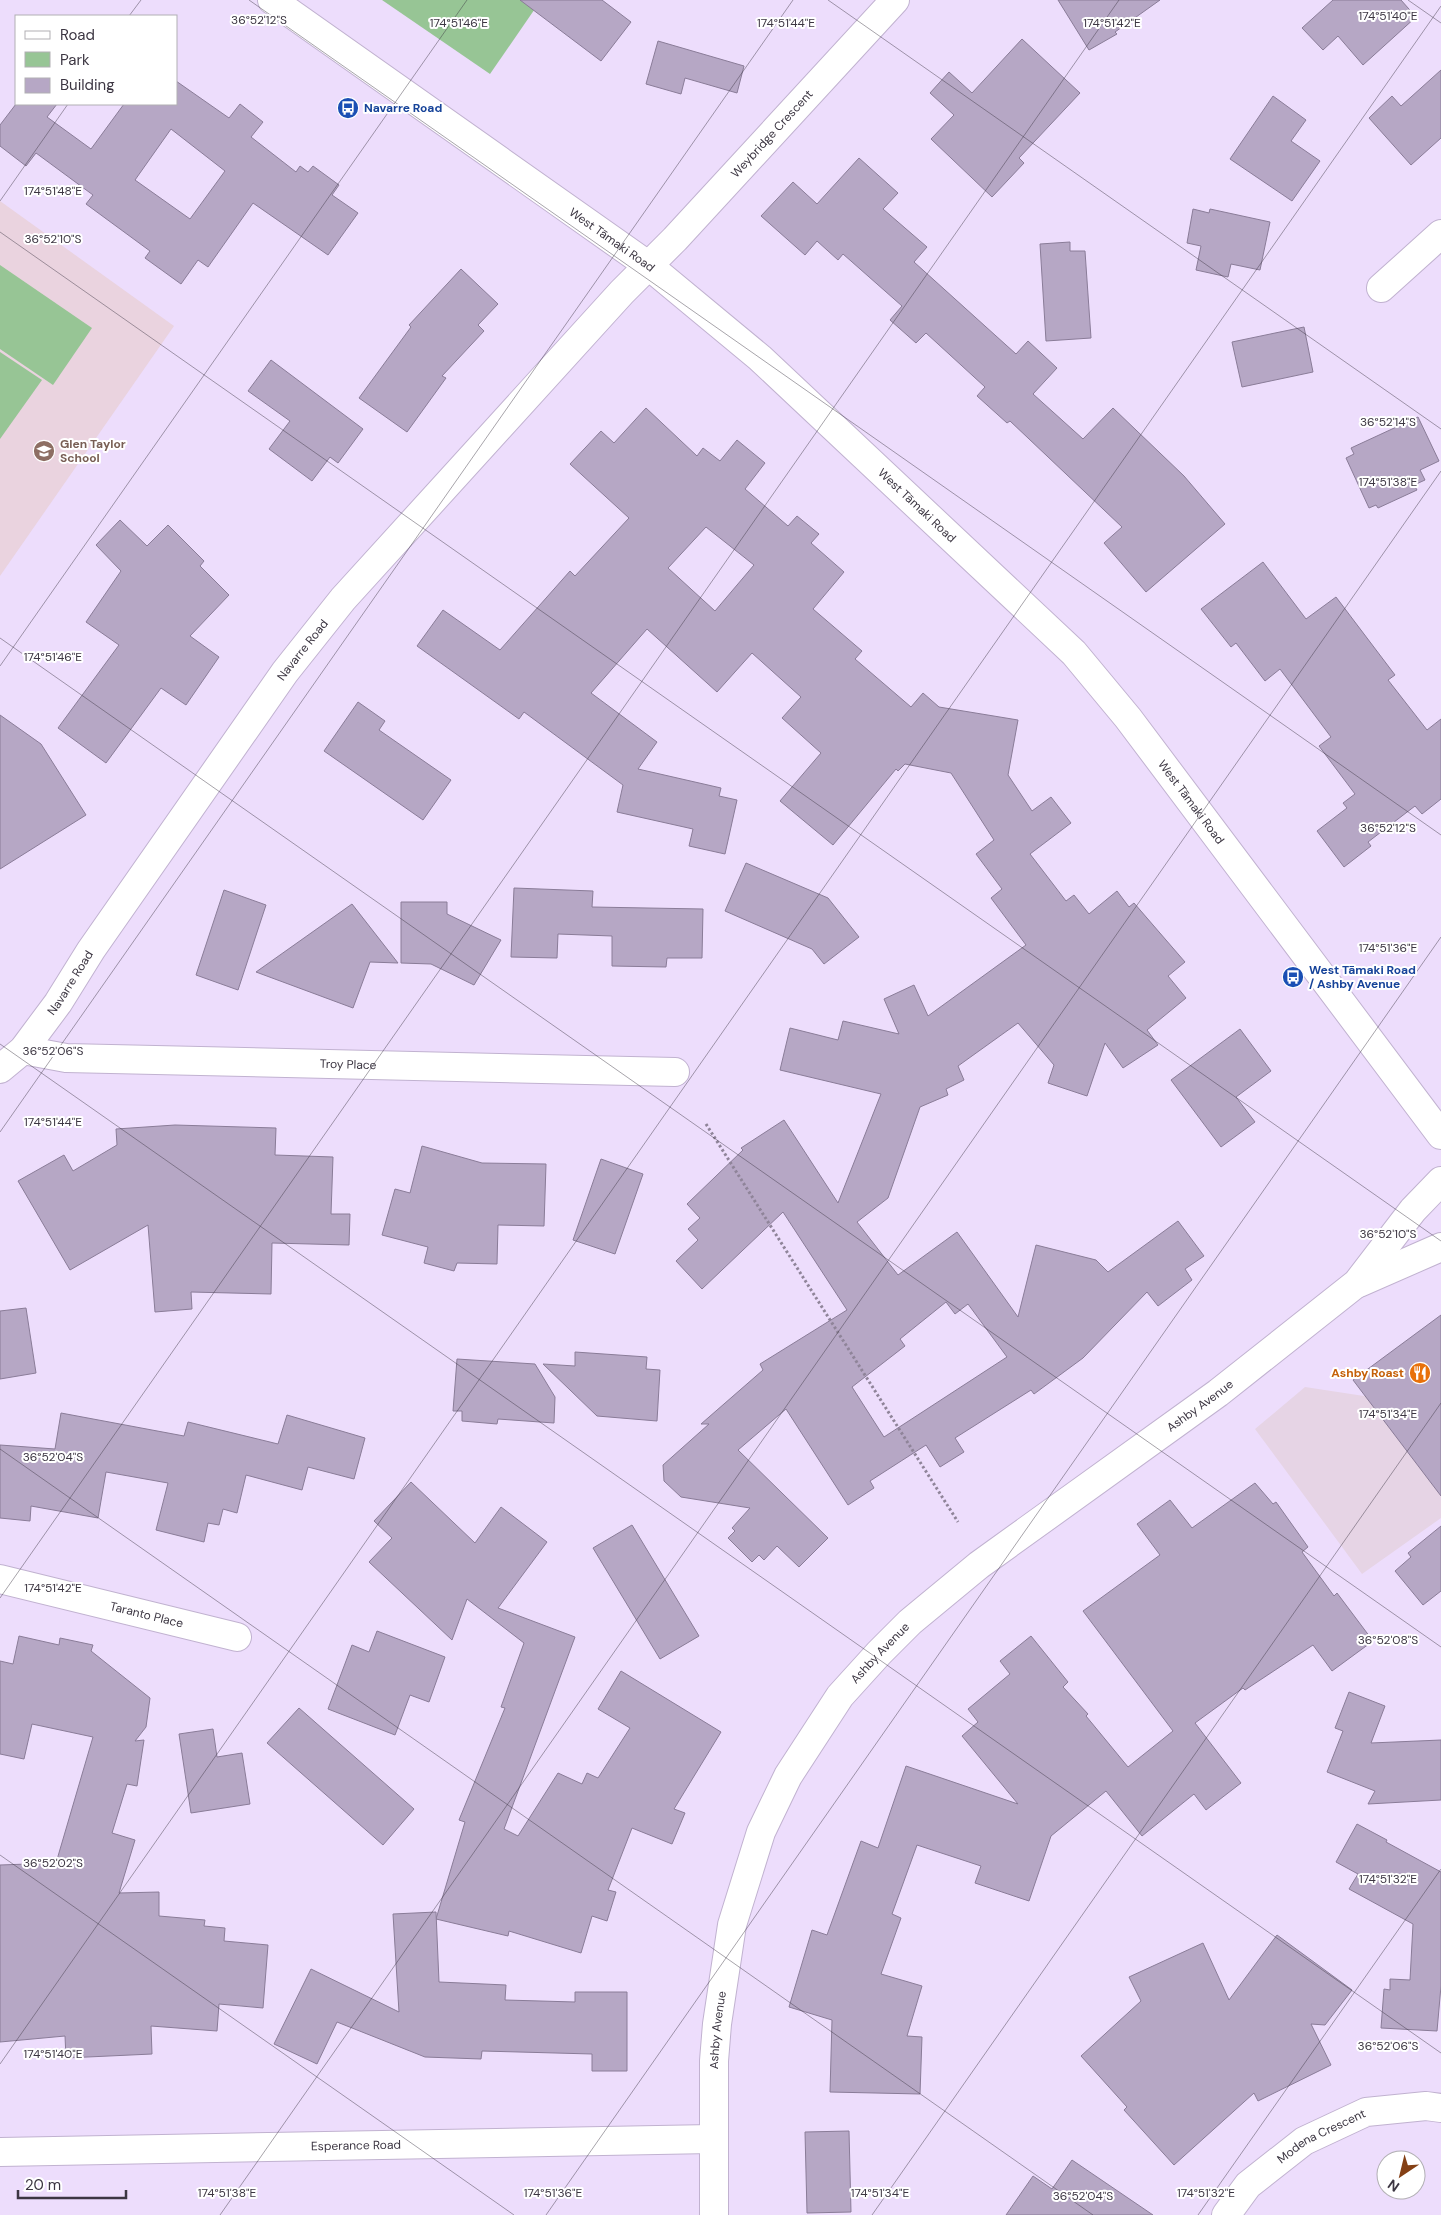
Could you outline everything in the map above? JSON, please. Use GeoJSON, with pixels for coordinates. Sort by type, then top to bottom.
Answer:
{"type":"FeatureCollection","features":[{"type":"Feature","properties":{"kind":"street","name":"West Tāmaki Road"},"geometry":{"type":"LineString","coordinates":[[272,0],[649,266],[760,358],[1074,653],[1128,718],[1441,1135]]}},
{"type":"Feature","properties":{"kind":"street","name":"Weybridge Crescent"},"geometry":{"type":"LineString","coordinates":[[649,266],[895,0]]}},
{"type":"Feature","properties":{"kind":"street"},"geometry":{"type":"LineString","coordinates":[[1381,288],[1441,234]]}},
{"type":"Feature","properties":{"kind":"street","name":"Navarre Road"},"geometry":{"type":"LineString","coordinates":[[0,1069],[23,1050],[285,672],[343,599],[649,266]]}},
{"type":"Feature","properties":{"kind":"street","name":"Troy Place"},"geometry":{"type":"LineString","coordinates":[[23,1050],[66,1058],[675,1072]]}},
{"type":"Feature","properties":{"kind":"street","name":"Ashby Avenue"},"geometry":{"type":"LineString","coordinates":[[714,2215],[712,2139],[714,2061],[717,2024],[732,1925],[761,1832],[788,1776],[840,1696],[910,1622],[979,1565],[1218,1393],[1357,1283],[1413,1210],[1441,1181]]}},
{"type":"Feature","properties":{"kind":"street","name":"Ashby Avenue"},"geometry":{"type":"LineString","coordinates":[[1357,1283],[1441,1247]]}},
{"type":"Feature","properties":{"kind":"street","name":"Taranto Place"},"geometry":{"type":"LineString","coordinates":[[0,1579],[237,1637]]}},
{"type":"Feature","properties":{"kind":"street","name":"Modena Crescent"},"geometry":{"type":"LineString","coordinates":[[1226,2215],[1248,2185],[1304,2141],[1366,2112],[1426,2106],[1441,2108]]}},
{"type":"Feature","properties":{"kind":"street","name":"Esperance Road"},"geometry":{"type":"LineString","coordinates":[[0,2152],[712,2139]]}},
{"type":"Feature","properties":{"kind":"path"},"geometry":{"type":"LineString","coordinates":[[706,1124],[958,1522]]}},
{"type":"Feature","properties":{"kind":"shaded area","name":"Glen Taylor School"},"geometry":{"type":"Polygon","coordinates":[[[0,201],[174,326],[0,576],[0,201]]]}},
{"type":"Feature","properties":{"kind":"shaded area"},"geometry":{"type":"Polygon","coordinates":[[[1441,1338],[1441,1518],[1362,1574],[1255,1429],[1305,1387],[1364,1396],[1441,1338]]]}},
{"type":"Feature","properties":{"kind":"green space"},"geometry":{"type":"Polygon","coordinates":[[[382,0],[541,0],[490,74],[382,0]]]}},
{"type":"Feature","properties":{"kind":"green space"},"geometry":{"type":"Polygon","coordinates":[[[0,265],[92,328],[53,385],[0,349],[0,265]]]}},
{"type":"Feature","properties":{"kind":"green space"},"geometry":{"type":"Polygon","coordinates":[[[0,352],[42,380],[0,439],[0,352]]]}},
{"type":"Feature","properties":{"kind":"building"},"geometry":{"type":"Polygon","coordinates":[[[520,0],[602,0],[631,22],[601,61],[520,0]]]}},
{"type":"Feature","properties":{"kind":"building"},"geometry":{"type":"Polygon","coordinates":[[[1058,0],[1160,0],[1115,32],[1117,34],[1089,50],[1058,0]]]}},
{"type":"Feature","properties":{"kind":"building"},"geometry":{"type":"Polygon","coordinates":[[[1333,0],[1401,0],[1416,17],[1363,65],[1338,36],[1323,50],[1302,28],[1333,0]]]}},
{"type":"Feature","properties":{"kind":"building"},"geometry":{"type":"Polygon","coordinates":[[[1022,39],[1080,93],[1019,158],[1024,163],[992,197],[931,139],[954,115],[930,93],[949,72],[972,93],[1022,39]]]}},
{"type":"Feature","properties":{"kind":"building"},"geometry":{"type":"Polygon","coordinates":[[[658,41],[744,66],[737,93],[685,78],[681,94],[646,84],[658,41]]]}},
{"type":"Feature","properties":{"kind":"building"},"geometry":{"type":"Polygon","coordinates":[[[1441,70],[1441,138],[1411,165],[1369,118],[1392,96],[1401,106],[1441,70]]]}},
{"type":"Feature","properties":{"kind":"building"},"geometry":{"type":"Polygon","coordinates":[[[178,82],[229,118],[240,104],[263,122],[251,137],[296,172],[300,166],[308,172],[313,166],[339,185],[332,195],[358,213],[328,255],[253,203],[208,267],[198,260],[181,284],[145,258],[150,251],[86,204],[93,195],[36,153],[26,166],[0,146],[0,125],[15,105],[56,105],[47,117],[91,149],[123,105],[178,105],[178,82]],[[171,129],[135,180],[190,219],[225,171],[171,129]]]}},
{"type":"Feature","properties":{"kind":"building"},"geometry":{"type":"Polygon","coordinates":[[[1273,96],[1306,120],[1291,141],[1320,161],[1292,201],[1230,159],[1273,96]]]}},
{"type":"Feature","properties":{"kind":"building"},"geometry":{"type":"Polygon","coordinates":[[[859,158],[898,193],[883,209],[927,247],[914,262],[1016,354],[1028,341],[1057,368],[1033,394],[1083,439],[1113,408],[1184,476],[1225,524],[1146,592],[1104,543],[1122,527],[1010,421],[1007,423],[977,396],[985,387],[926,333],[916,343],[890,320],[902,306],[843,254],[838,260],[817,241],[805,255],[761,216],[793,182],[817,204],[859,158]]]}},
{"type":"Feature","properties":{"kind":"building"},"geometry":{"type":"Polygon","coordinates":[[[1193,209],[1209,213],[1210,209],[1270,222],[1260,270],[1231,264],[1228,277],[1196,270],[1201,246],[1187,243],[1193,209]]]}},
{"type":"Feature","properties":{"kind":"building"},"geometry":{"type":"Polygon","coordinates":[[[1070,242],[1070,251],[1085,251],[1091,338],[1046,341],[1040,244],[1070,242]]]}},
{"type":"Feature","properties":{"kind":"building"},"geometry":{"type":"Polygon","coordinates":[[[461,269],[498,304],[478,325],[484,331],[442,376],[446,378],[407,432],[359,398],[411,327],[409,325],[461,269]]]}},
{"type":"Feature","properties":{"kind":"building"},"geometry":{"type":"Polygon","coordinates":[[[1304,327],[1313,372],[1242,387],[1232,342],[1304,327]]]}},
{"type":"Feature","properties":{"kind":"building"},"geometry":{"type":"Polygon","coordinates":[[[271,360],[363,429],[338,463],[330,457],[312,481],[269,449],[290,421],[248,391],[271,360]]]}},
{"type":"Feature","properties":{"kind":"building"},"geometry":{"type":"Polygon","coordinates":[[[646,408],[697,456],[703,448],[720,461],[737,440],[765,463],[745,489],[788,526],[797,516],[819,534],[811,543],[844,572],[813,609],[862,651],[855,659],[911,707],[923,693],[939,707],[1018,720],[1008,775],[1032,811],[1051,797],[1071,823],[1030,854],[1066,901],[1074,895],[1089,914],[1117,891],[1129,907],[1134,903],[1185,962],[1168,976],[1186,998],[1147,1030],[1158,1045],[1123,1068],[1105,1043],[1087,1096],[1048,1083],[1054,1065],[1018,1023],[958,1066],[964,1080],[946,1089],[948,1095],[920,1107],[888,1198],[857,1222],[898,1275],[957,1232],[1018,1317],[1036,1245],[1096,1260],[1108,1272],[1178,1221],[1204,1256],[1185,1269],[1192,1280],[1158,1306],[1147,1292],[1083,1358],[1034,1394],[1031,1390],[955,1438],[964,1452],[940,1467],[926,1445],[870,1481],[874,1488],[848,1505],[786,1409],[738,1450],[828,1538],[799,1567],[777,1546],[764,1560],[759,1555],[752,1562],[728,1538],[735,1531],[732,1528],[750,1508],[681,1497],[664,1481],[663,1465],[709,1424],[701,1424],[763,1370],[760,1364],[847,1310],[783,1212],[702,1289],[676,1261],[698,1240],[688,1229],[700,1218],[687,1204],[743,1150],[741,1148],[784,1120],[838,1203],[881,1094],[780,1070],[790,1028],[838,1040],[843,1021],[899,1034],[884,999],[914,985],[928,1016],[1026,945],[991,898],[1002,889],[976,854],[994,840],[951,773],[905,764],[898,771],[896,769],[833,845],[780,801],[821,753],[782,718],[801,697],[752,653],[717,692],[647,629],[591,693],[657,742],[638,769],[721,788],[719,796],[737,800],[725,854],[689,846],[693,829],[617,812],[623,785],[524,712],[519,719],[417,646],[443,610],[500,650],[570,571],[575,576],[629,518],[570,464],[601,431],[614,443],[646,408]],[[706,527],[668,568],[715,611],[754,565],[706,527]],[[946,1302],[900,1339],[905,1346],[852,1387],[884,1437],[1007,1357],[968,1304],[955,1314],[946,1302]]]}},
{"type":"Feature","properties":{"kind":"building"},"geometry":{"type":"Polygon","coordinates":[[[1418,417],[1439,461],[1420,470],[1425,480],[1414,485],[1417,490],[1378,508],[1376,505],[1369,508],[1346,458],[1354,454],[1351,448],[1418,417]]]}},
{"type":"Feature","properties":{"kind":"building"},"geometry":{"type":"Polygon","coordinates":[[[120,520],[147,546],[168,525],[204,561],[200,566],[229,595],[190,636],[219,657],[186,705],[161,688],[106,763],[58,728],[119,645],[86,622],[121,571],[96,545],[120,520]]]}},
{"type":"Feature","properties":{"kind":"building"},"geometry":{"type":"Polygon","coordinates":[[[1263,562],[1306,619],[1336,597],[1395,675],[1388,680],[1427,730],[1441,719],[1441,799],[1422,814],[1415,806],[1368,842],[1371,846],[1344,867],[1317,831],[1347,808],[1343,803],[1355,794],[1319,746],[1331,737],[1280,669],[1265,681],[1236,643],[1231,647],[1201,609],[1263,562]]]}},
{"type":"Feature","properties":{"kind":"building"},"geometry":{"type":"Polygon","coordinates":[[[358,702],[385,721],[379,730],[451,780],[423,820],[324,751],[358,702]]]}},
{"type":"Feature","properties":{"kind":"building"},"geometry":{"type":"Polygon","coordinates":[[[0,715],[41,744],[86,815],[0,869],[0,715]]]}},
{"type":"Feature","properties":{"kind":"building"},"geometry":{"type":"Polygon","coordinates":[[[746,863],[828,898],[859,937],[824,964],[812,949],[725,911],[746,863]]]}},
{"type":"Feature","properties":{"kind":"building"},"geometry":{"type":"Polygon","coordinates":[[[514,888],[593,891],[592,907],[703,909],[702,958],[667,958],[666,967],[612,966],[612,936],[558,934],[557,958],[511,957],[514,888]]]}},
{"type":"Feature","properties":{"kind":"building"},"geometry":{"type":"Polygon","coordinates":[[[224,890],[266,905],[238,990],[196,975],[224,890]]]}},
{"type":"Feature","properties":{"kind":"building"},"geometry":{"type":"Polygon","coordinates":[[[401,902],[447,902],[447,914],[501,940],[474,985],[431,964],[401,963],[401,902]]]}},
{"type":"Feature","properties":{"kind":"building"},"geometry":{"type":"Polygon","coordinates":[[[352,904],[398,963],[370,962],[353,1008],[256,972],[352,904]]]}},
{"type":"Feature","properties":{"kind":"building"},"geometry":{"type":"Polygon","coordinates":[[[1240,1029],[1271,1071],[1236,1097],[1255,1122],[1221,1147],[1171,1080],[1240,1029]]]}},
{"type":"Feature","properties":{"kind":"building"},"geometry":{"type":"Polygon","coordinates":[[[175,1125],[276,1128],[275,1155],[333,1157],[331,1214],[350,1214],[349,1245],[272,1243],[271,1294],[191,1292],[192,1309],[155,1312],[148,1225],[70,1270],[18,1181],[64,1155],[73,1171],[117,1145],[116,1129],[175,1125]]]}},
{"type":"Feature","properties":{"kind":"building"},"geometry":{"type":"Polygon","coordinates":[[[422,1146],[482,1163],[546,1164],[544,1226],[498,1225],[497,1264],[457,1263],[454,1271],[424,1263],[428,1247],[382,1235],[395,1189],[410,1193],[422,1146]]]}},
{"type":"Feature","properties":{"kind":"building"},"geometry":{"type":"Polygon","coordinates":[[[601,1159],[643,1174],[615,1254],[573,1240],[601,1159]]]}},
{"type":"Feature","properties":{"kind":"building"},"geometry":{"type":"Polygon","coordinates":[[[26,1308],[36,1373],[0,1379],[0,1311],[26,1308]]]}},
{"type":"Feature","properties":{"kind":"building"},"geometry":{"type":"Polygon","coordinates":[[[1441,1315],[1441,1496],[1353,1380],[1441,1315]]]}},
{"type":"Feature","properties":{"kind":"building"},"geometry":{"type":"Polygon","coordinates":[[[575,1352],[647,1357],[646,1369],[660,1370],[657,1421],[597,1416],[543,1364],[575,1366],[575,1352]]]}},
{"type":"Feature","properties":{"kind":"building"},"geometry":{"type":"Polygon","coordinates":[[[457,1359],[535,1364],[555,1397],[554,1423],[498,1419],[497,1424],[462,1421],[462,1411],[453,1411],[457,1359]]]}},
{"type":"Feature","properties":{"kind":"building"},"geometry":{"type":"Polygon","coordinates":[[[61,1413],[184,1436],[188,1422],[278,1444],[287,1415],[365,1438],[354,1479],[308,1467],[302,1490],[246,1475],[237,1513],[223,1509],[219,1525],[208,1523],[204,1542],[156,1530],[168,1483],[106,1472],[98,1518],[31,1506],[30,1521],[0,1518],[0,1445],[55,1449],[61,1413]]]}},
{"type":"Feature","properties":{"kind":"building"},"geometry":{"type":"Polygon","coordinates":[[[411,1482],[475,1543],[501,1507],[547,1542],[498,1608],[575,1637],[504,1829],[518,1836],[558,1773],[582,1784],[587,1773],[598,1778],[630,1728],[598,1709],[621,1671],[721,1732],[674,1809],[685,1813],[672,1844],[632,1828],[608,1890],[616,1892],[607,1921],[592,1916],[581,1953],[509,1931],[508,1936],[436,1919],[465,1822],[459,1820],[505,1708],[501,1707],[524,1643],[467,1599],[452,1640],[369,1562],[392,1538],[374,1521],[411,1482]]]}},
{"type":"Feature","properties":{"kind":"building"},"geometry":{"type":"Polygon","coordinates":[[[1255,1483],[1273,1504],[1276,1502],[1308,1547],[1302,1552],[1334,1596],[1337,1593],[1373,1641],[1332,1671],[1313,1645],[1245,1690],[1243,1688],[1195,1723],[1241,1783],[1206,1810],[1194,1794],[1142,1836],[1106,1791],[1051,1836],[1029,1901],[975,1883],[981,1866],[917,1845],[892,1914],[901,1918],[881,1974],[922,1986],[907,2036],[922,2037],[920,2094],[830,2092],[832,2020],[789,2007],[812,1930],[827,1935],[861,1841],[878,1848],[906,1766],[1018,1804],[962,1736],[978,1722],[968,1709],[1010,1674],[1000,1661],[1031,1636],[1068,1682],[1063,1687],[1088,1714],[1086,1716],[1128,1767],[1173,1731],[1083,1611],[1160,1555],[1137,1524],[1170,1500],[1192,1528],[1255,1483]]]}},
{"type":"Feature","properties":{"kind":"building"},"geometry":{"type":"Polygon","coordinates":[[[632,1525],[699,1636],[660,1659],[593,1548],[632,1525]]]}},
{"type":"Feature","properties":{"kind":"building"},"geometry":{"type":"Polygon","coordinates":[[[1441,1526],[1441,1591],[1423,1605],[1395,1571],[1411,1557],[1408,1553],[1441,1526]]]}},
{"type":"Feature","properties":{"kind":"building"},"geometry":{"type":"Polygon","coordinates":[[[377,1631],[445,1657],[429,1702],[410,1695],[395,1735],[328,1709],[352,1645],[369,1652],[377,1631]]]}},
{"type":"Feature","properties":{"kind":"building"},"geometry":{"type":"Polygon","coordinates":[[[19,1636],[59,1645],[60,1638],[93,1645],[91,1651],[150,1698],[146,1727],[135,1741],[144,1740],[137,1786],[127,1784],[112,1833],[135,1840],[119,1893],[159,1892],[159,1916],[205,1920],[204,1926],[225,1928],[224,1941],[268,1945],[263,2008],[219,2004],[217,2031],[151,2026],[152,2054],[66,2058],[65,2036],[0,2042],[0,1865],[56,1863],[93,1737],[32,1724],[24,1759],[0,1754],[0,1661],[13,1664],[19,1636]]]}},
{"type":"Feature","properties":{"kind":"building"},"geometry":{"type":"Polygon","coordinates":[[[1349,1692],[1385,1706],[1371,1743],[1441,1740],[1441,1800],[1368,1804],[1375,1791],[1327,1772],[1343,1731],[1335,1728],[1349,1692]]]}},
{"type":"Feature","properties":{"kind":"building"},"geometry":{"type":"Polygon","coordinates":[[[299,1708],[414,1809],[383,1845],[267,1743],[299,1708]]]}},
{"type":"Feature","properties":{"kind":"building"},"geometry":{"type":"Polygon","coordinates":[[[213,1729],[217,1757],[242,1753],[250,1804],[191,1813],[179,1734],[213,1729]]]}},
{"type":"Feature","properties":{"kind":"building"},"geometry":{"type":"Polygon","coordinates":[[[1357,1824],[1441,1872],[1441,1986],[1437,2031],[1381,2028],[1384,1989],[1390,1990],[1390,1979],[1410,1980],[1413,1924],[1349,1889],[1358,1874],[1336,1862],[1357,1824]]]}},
{"type":"Feature","properties":{"kind":"building"},"geometry":{"type":"Polygon","coordinates":[[[436,1912],[439,1982],[506,1985],[505,2000],[575,2002],[575,1992],[627,1992],[627,2071],[592,2071],[592,2054],[482,2051],[481,2059],[425,2057],[337,2022],[317,2064],[274,2044],[311,1969],[399,2012],[393,1914],[436,1912]]]}},
{"type":"Feature","properties":{"kind":"building"},"geometry":{"type":"Polygon","coordinates":[[[1277,1935],[1352,1990],[1325,2025],[1311,2024],[1331,2065],[1258,2101],[1254,2093],[1174,2165],[1124,2110],[1127,2107],[1081,2056],[1141,2001],[1129,1977],[1203,1943],[1229,2000],[1277,1935]]]}},
{"type":"Feature","properties":{"kind":"building"},"geometry":{"type":"Polygon","coordinates":[[[849,2131],[851,2212],[807,2213],[805,2132],[849,2131]]]}},
{"type":"Feature","properties":{"kind":"building"},"geometry":{"type":"Polygon","coordinates":[[[1072,2160],[1153,2215],[1006,2215],[1033,2176],[1052,2189],[1072,2160]]]}},
{"type":"Feature","properties":{"kind":"place","name":"Navarre Road"},"geometry":{"type":"Point","coordinates":[348,108]}},
{"type":"Feature","properties":{"kind":"place","name":"Glen Taylor School"},"geometry":{"type":"Point","coordinates":[44,451]}},
{"type":"Feature","properties":{"kind":"place","name":"West Tāmaki Road / Ashby Avenue"},"geometry":{"type":"Point","coordinates":[1293,977]}},
{"type":"Feature","properties":{"kind":"place","name":"Ashby Roast"},"geometry":{"type":"Point","coordinates":[1420,1373]}}]}
